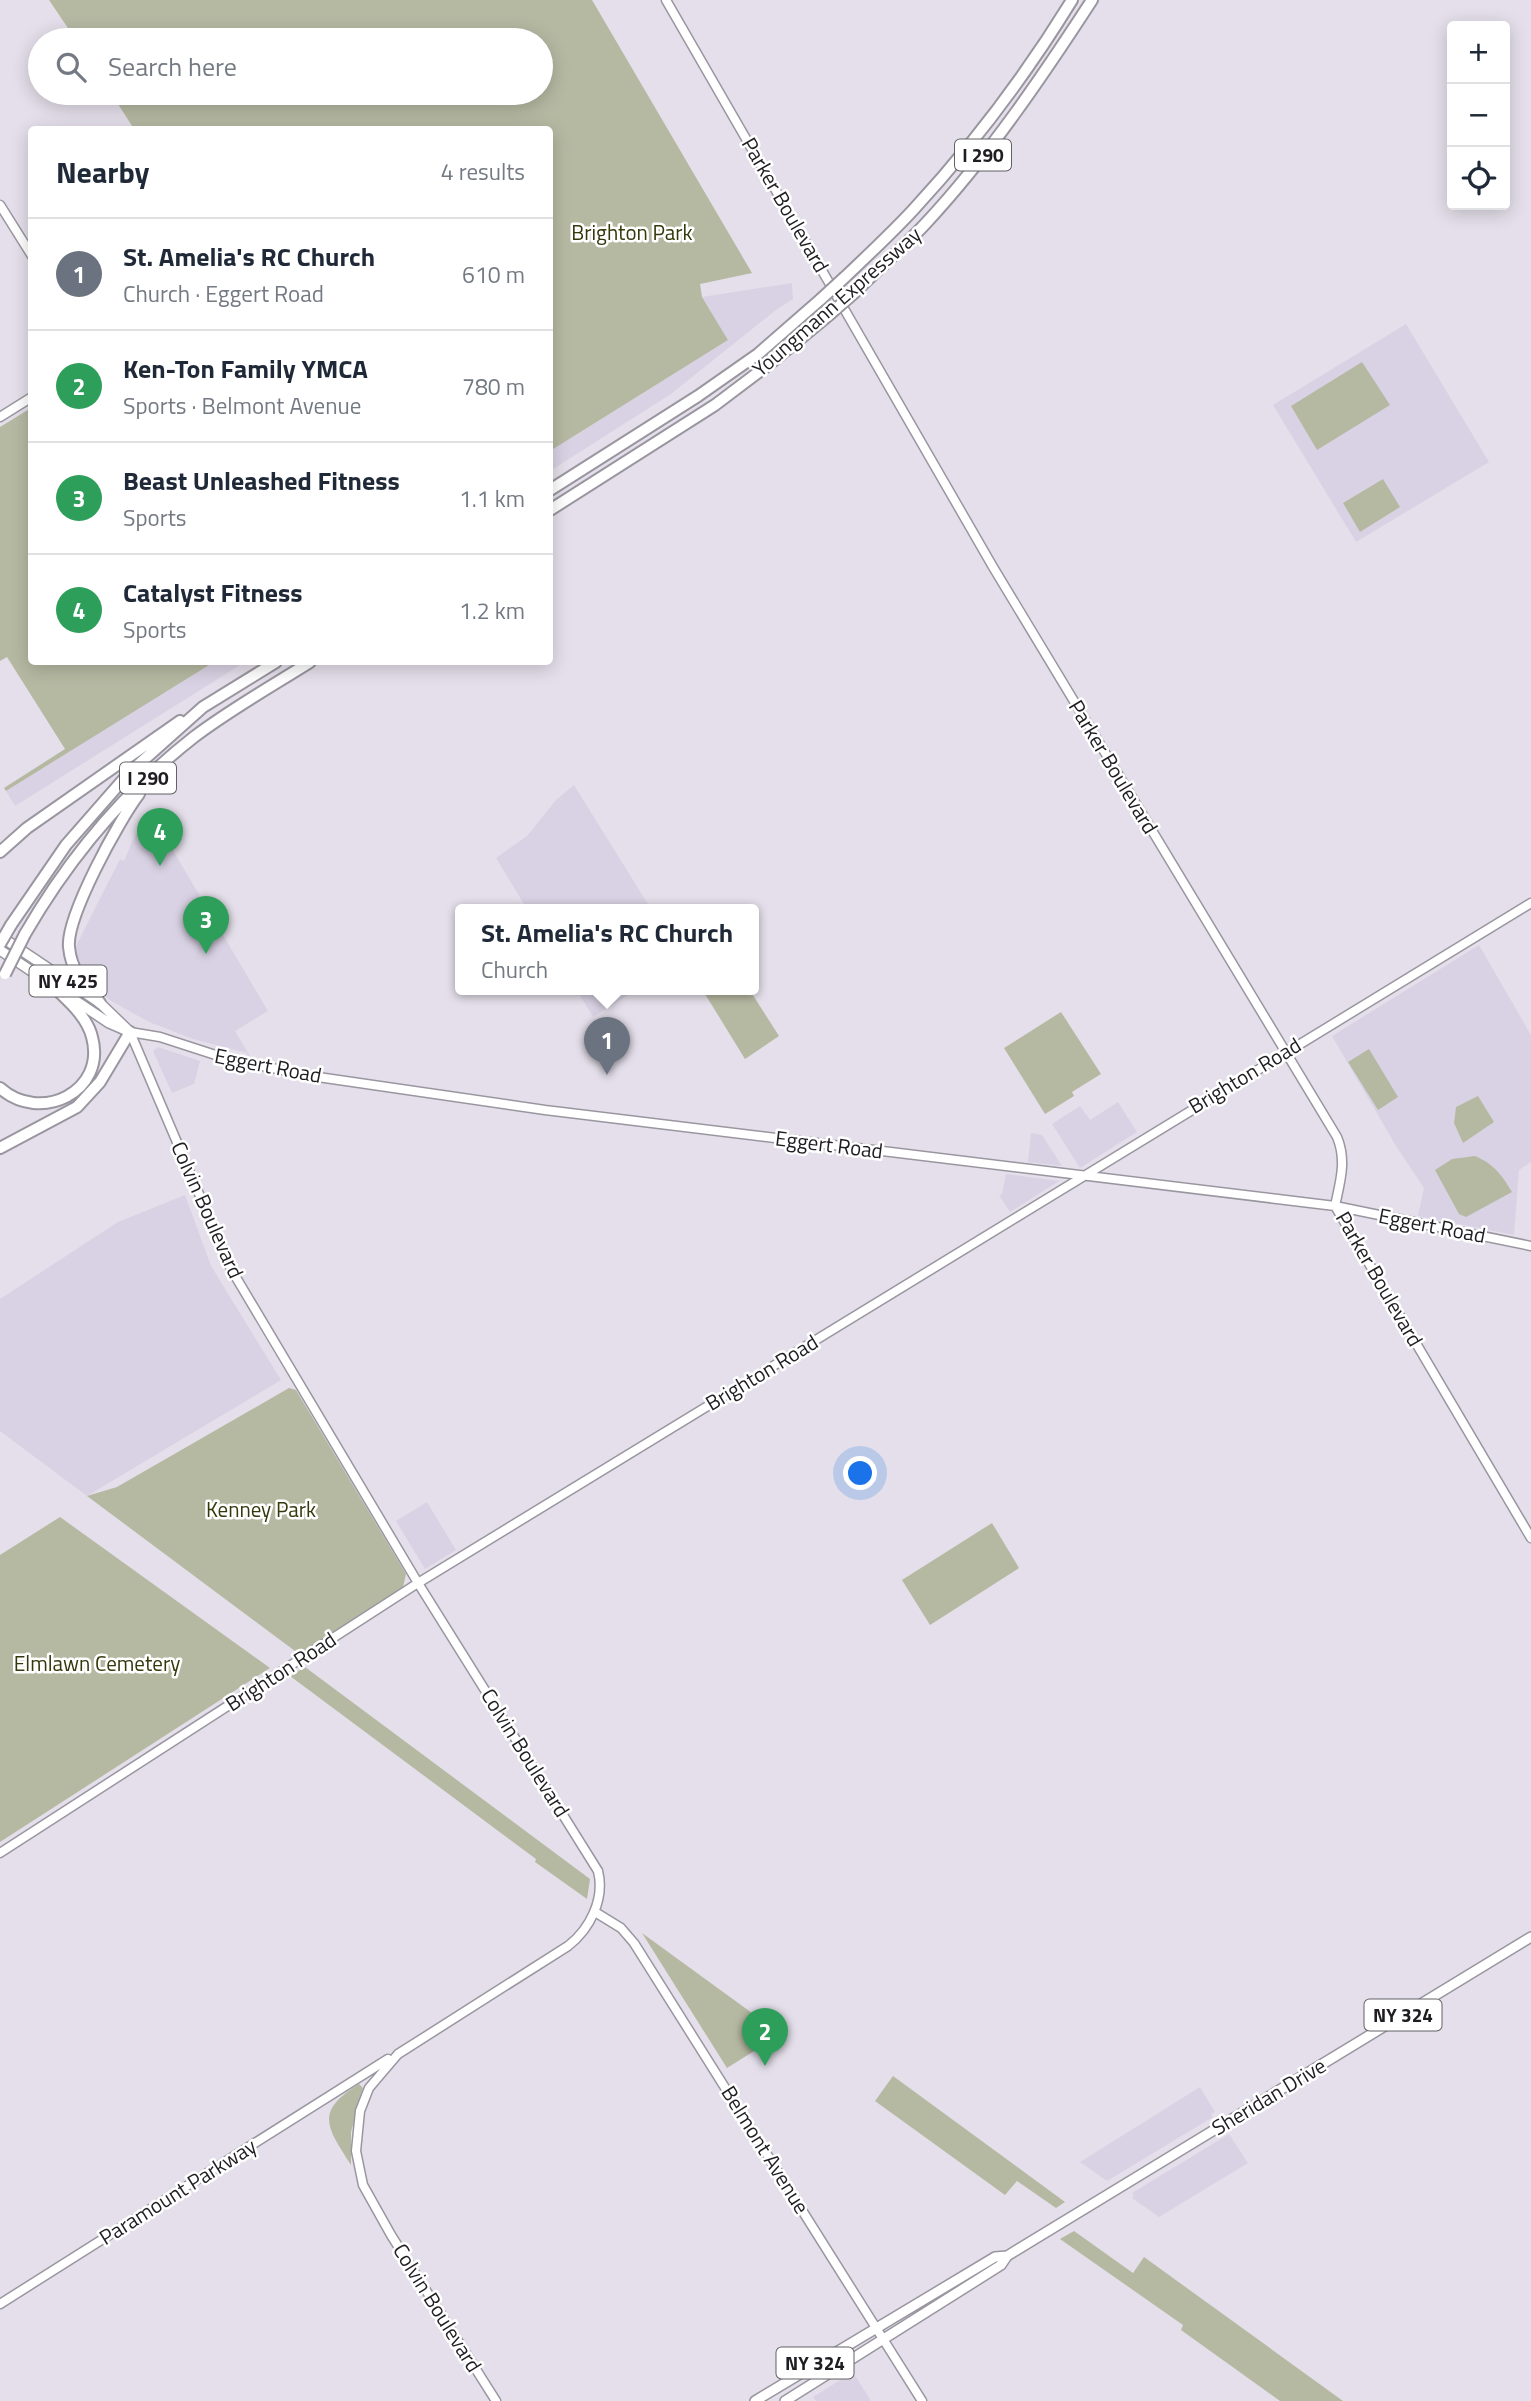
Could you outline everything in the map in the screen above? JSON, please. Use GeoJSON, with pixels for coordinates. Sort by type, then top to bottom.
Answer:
{"type":"FeatureCollection","features":[{"type":"Feature","properties":{"kind":"highway","name":"Youngmann Expressway"},"geometry":{"type":"LineString","coordinates":[[553,488],[758,354],[845,278],[914,209],[983,129],[1038,55],[1072,0]]}},
{"type":"Feature","properties":{"kind":"highway","name":"Youngmann Expressway"},"geometry":{"type":"LineString","coordinates":[[553,508],[715,405],[768,365],[854,293],[927,222],[998,137],[1054,60],[1091,0]]}},
{"type":"Feature","properties":{"kind":"highway","name":"I 290"},"geometry":{"type":"LineString","coordinates":[[0,944],[65,845],[129,773],[203,707],[271,665]]}},
{"type":"Feature","properties":{"kind":"highway","name":"I 290"},"geometry":{"type":"LineString","coordinates":[[3,979],[46,899],[74,859],[113,812],[195,737],[305,665]]}},
{"type":"Feature","properties":{"kind":"highway"},"geometry":{"type":"LineString","coordinates":[[0,852],[54,808],[166,729],[203,707]]}},
{"type":"Feature","properties":{"kind":"highway"},"geometry":{"type":"LineString","coordinates":[[100,1003],[79,980],[72,963],[68,945],[71,928],[76,911],[119,824],[158,768]]}},
{"type":"Feature","properties":{"kind":"highway"},"geometry":{"type":"LineString","coordinates":[[0,1088],[19,1101],[49,1103],[65,1098],[75,1091],[87,1075],[94,1048],[90,1029],[53,985]]}},
{"type":"Feature","properties":{"kind":"highway"},"geometry":{"type":"LineString","coordinates":[[0,1148],[77,1107],[100,1083],[130,1032]]}},
{"type":"Feature","properties":{"kind":"main road","name":"NY 425"},"geometry":{"type":"LineString","coordinates":[[0,936],[100,1003],[130,1032]]}},
{"type":"Feature","properties":{"kind":"main road","name":"NY 425"},"geometry":{"type":"LineString","coordinates":[[0,950],[53,985]]}},
{"type":"Feature","properties":{"kind":"main road"},"geometry":{"type":"LineString","coordinates":[[53,985],[109,1023],[130,1032]]}},
{"type":"Feature","properties":{"kind":"main road","name":"Sheridan Drive"},"geometry":{"type":"LineString","coordinates":[[785,2401],[1001,2265],[1007,2256],[1531,1937]]}},
{"type":"Feature","properties":{"kind":"main road","name":"Sheridan Drive"},"geometry":{"type":"LineString","coordinates":[[755,2401],[995,2257],[1007,2256]]}},
{"type":"Feature","properties":{"kind":"street","name":"Parker Boulevard"},"geometry":{"type":"LineString","coordinates":[[666,0],[993,567],[1341,1146],[1343,1163],[1335,1206],[1531,1538]]}},
{"type":"Feature","properties":{"kind":"street"},"geometry":{"type":"LineString","coordinates":[[0,205],[28,250]]}},
{"type":"Feature","properties":{"kind":"street"},"geometry":{"type":"LineString","coordinates":[[0,417],[28,400]]}},
{"type":"Feature","properties":{"kind":"street","name":"Brighton Road"},"geometry":{"type":"LineString","coordinates":[[0,1853],[418,1583],[1531,903]]}},
{"type":"Feature","properties":{"kind":"street","name":"Eggert Road"},"geometry":{"type":"LineString","coordinates":[[130,1032],[159,1037],[231,1060],[331,1079],[545,1111],[1335,1206],[1531,1246]]}},
{"type":"Feature","properties":{"kind":"street","name":"Colvin Boulevard"},"geometry":{"type":"LineString","coordinates":[[130,1032],[231,1269],[418,1583],[595,1865],[599,1877],[595,1912],[584,1931],[568,1946],[399,2053],[369,2088],[360,2110],[356,2151],[363,2185],[380,2217],[496,2401]]}},
{"type":"Feature","properties":{"kind":"street","name":"Belmont Avenue"},"geometry":{"type":"LineString","coordinates":[[595,1912],[621,1928],[634,1943],[922,2401]]}},
{"type":"Feature","properties":{"kind":"street","name":"Paramount Parkway"},"geometry":{"type":"LineString","coordinates":[[0,2304],[399,2053]]}},
{"type":"Feature","properties":{"kind":"street"},"geometry":{"type":"LineString","coordinates":[[356,2080],[365,2081],[369,2088]]}},
{"type":"Feature","properties":{"kind":"shaded area"},"geometry":{"type":"Polygon","coordinates":[[[792,283],[793,299],[671,394],[553,469],[553,449],[728,340],[702,297],[792,283]]]}},
{"type":"Feature","properties":{"kind":"shaded area"},"geometry":{"type":"Polygon","coordinates":[[[1406,324],[1489,462],[1356,542],[1273,405],[1406,324]]]}},
{"type":"Feature","properties":{"kind":"shaded area"},"geometry":{"type":"Polygon","coordinates":[[[209,665],[240,665],[15,806],[6,791],[209,665]]]}},
{"type":"Feature","properties":{"kind":"shaded area"},"geometry":{"type":"Polygon","coordinates":[[[574,785],[648,904],[524,904],[496,858],[527,836],[556,800],[574,785]]]}},
{"type":"Feature","properties":{"kind":"shaded area"},"geometry":{"type":"Polygon","coordinates":[[[152,815],[268,1011],[235,1031],[250,1056],[149,1022],[111,1001],[89,982],[77,963],[75,948],[120,859],[124,861],[146,818],[152,815]]]}},
{"type":"Feature","properties":{"kind":"shaded area"},"geometry":{"type":"Polygon","coordinates":[[[1479,945],[1531,1035],[1531,1162],[1519,1170],[1514,1235],[1418,1216],[1424,1188],[1396,1146],[1332,1036],[1479,945]]]}},
{"type":"Feature","properties":{"kind":"shaded area"},"geometry":{"type":"Polygon","coordinates":[[[580,995],[628,995],[593,1017],[580,995]]]}},
{"type":"Feature","properties":{"kind":"shaded area"},"geometry":{"type":"Polygon","coordinates":[[[158,1047],[200,1061],[194,1084],[172,1093],[153,1051],[158,1047]]]}},
{"type":"Feature","properties":{"kind":"shaded area"},"geometry":{"type":"Polygon","coordinates":[[[1118,1102],[1137,1132],[1080,1168],[1052,1124],[1080,1106],[1090,1120],[1118,1102]]]}},
{"type":"Feature","properties":{"kind":"shaded area"},"geometry":{"type":"Polygon","coordinates":[[[1031,1133],[1042,1135],[1062,1166],[1028,1162],[1031,1133]]]}},
{"type":"Feature","properties":{"kind":"shaded area"},"geometry":{"type":"Polygon","coordinates":[[[1006,1174],[1059,1181],[1010,1212],[999,1195],[1002,1194],[1006,1174]]]}},
{"type":"Feature","properties":{"kind":"shaded area"},"geometry":{"type":"Polygon","coordinates":[[[185,1195],[211,1266],[281,1380],[87,1496],[0,1431],[0,1299],[118,1222],[185,1195]]]}},
{"type":"Feature","properties":{"kind":"shaded area"},"geometry":{"type":"Polygon","coordinates":[[[427,1502],[456,1550],[425,1569],[396,1521],[427,1502]]]}},
{"type":"Feature","properties":{"kind":"shaded area"},"geometry":{"type":"Polygon","coordinates":[[[1200,2087],[1215,2112],[1211,2114],[1213,2117],[1107,2181],[1080,2162],[1200,2087]]]}},
{"type":"Feature","properties":{"kind":"shaded area"},"geometry":{"type":"Polygon","coordinates":[[[1229,2134],[1248,2163],[1159,2217],[1132,2198],[1132,2193],[1229,2134]]]}},
{"type":"Feature","properties":{"kind":"shaded area"},"geometry":{"type":"Polygon","coordinates":[[[853,2372],[871,2401],[816,2401],[813,2397],[853,2372]]]}},
{"type":"Feature","properties":{"kind":"green space","name":"Brighton Park"},"geometry":{"type":"Polygon","coordinates":[[[49,0],[592,0],[752,273],[700,284],[702,297],[728,340],[553,449],[553,126],[132,126],[119,105],[553,105],[553,28],[68,28],[49,0]]]}},
{"type":"Feature","properties":{"kind":"green space"},"geometry":{"type":"Polygon","coordinates":[[[1362,362],[1390,405],[1317,450],[1291,406],[1362,362]]]}},
{"type":"Feature","properties":{"kind":"green space"},"geometry":{"type":"Polygon","coordinates":[[[28,410],[28,665],[209,665],[6,791],[4,788],[65,749],[7,657],[0,661],[0,427],[28,410]]]}},
{"type":"Feature","properties":{"kind":"green space"},"geometry":{"type":"Polygon","coordinates":[[[1383,479],[1400,507],[1360,532],[1343,503],[1383,479]]]}},
{"type":"Feature","properties":{"kind":"green space"},"geometry":{"type":"Polygon","coordinates":[[[706,995],[753,995],[779,1036],[745,1059],[706,995]]]}},
{"type":"Feature","properties":{"kind":"green space"},"geometry":{"type":"Polygon","coordinates":[[[1061,1012],[1101,1074],[1072,1092],[1074,1096],[1045,1114],[1004,1048],[1061,1012]]]}},
{"type":"Feature","properties":{"kind":"green space"},"geometry":{"type":"Polygon","coordinates":[[[1369,1049],[1398,1097],[1378,1110],[1348,1062],[1369,1049]]]}},
{"type":"Feature","properties":{"kind":"green space"},"geometry":{"type":"Polygon","coordinates":[[[1478,1096],[1494,1122],[1463,1143],[1454,1123],[1456,1107],[1478,1096]]]}},
{"type":"Feature","properties":{"kind":"green space"},"geometry":{"type":"Polygon","coordinates":[[[1475,1156],[1497,1171],[1512,1192],[1466,1217],[1459,1214],[1435,1170],[1452,1159],[1475,1156]]]}},
{"type":"Feature","properties":{"kind":"green space","name":"Kenney Park"},"geometry":{"type":"Polygon","coordinates":[[[289,1388],[296,1390],[406,1574],[403,1587],[299,1654],[87,1496],[117,1487],[289,1388]]]}},
{"type":"Feature","properties":{"kind":"green space","name":"Elmlawn Cemetery"},"geometry":{"type":"Polygon","coordinates":[[[60,1517],[270,1668],[0,1842],[0,1555],[60,1517]]]}},
{"type":"Feature","properties":{"kind":"green space"},"geometry":{"type":"Polygon","coordinates":[[[992,1523],[1019,1568],[930,1625],[902,1580],[992,1523]]]}},
{"type":"Feature","properties":{"kind":"green space"},"geometry":{"type":"Polygon","coordinates":[[[305,1667],[590,1879],[587,1899],[290,1676],[305,1667]]]}},
{"type":"Feature","properties":{"kind":"green space"},"geometry":{"type":"Polygon","coordinates":[[[642,1933],[781,2034],[727,2068],[642,1933]]]}},
{"type":"Feature","properties":{"kind":"green space"},"geometry":{"type":"Polygon","coordinates":[[[893,2076],[1065,2202],[1056,2208],[1017,2181],[1005,2195],[875,2101],[893,2076]]]}},
{"type":"Feature","properties":{"kind":"green space"},"geometry":{"type":"Polygon","coordinates":[[[359,2084],[363,2088],[351,2132],[351,2165],[331,2130],[329,2121],[335,2103],[359,2084]]]}},
{"type":"Feature","properties":{"kind":"green space"},"geometry":{"type":"Polygon","coordinates":[[[1074,2231],[1133,2273],[1144,2257],[1343,2401],[1280,2401],[1181,2330],[1183,2325],[1060,2239],[1074,2231]]]}},
{"type":"Feature","properties":{"kind":"place","name":"Catalyst Fitness"},"geometry":{"type":"Point","coordinates":[160,866]}},
{"type":"Feature","properties":{"kind":"place","name":"Beast Unleashed Fitness"},"geometry":{"type":"Point","coordinates":[206,954]}},
{"type":"Feature","properties":{"kind":"place","name":"St. Amelia's RC Church"},"geometry":{"type":"Point","coordinates":[607,1075]}},
{"type":"Feature","properties":{"kind":"place","name":"Ken-Ton Family YMCA"},"geometry":{"type":"Point","coordinates":[765,2066]}}]}
